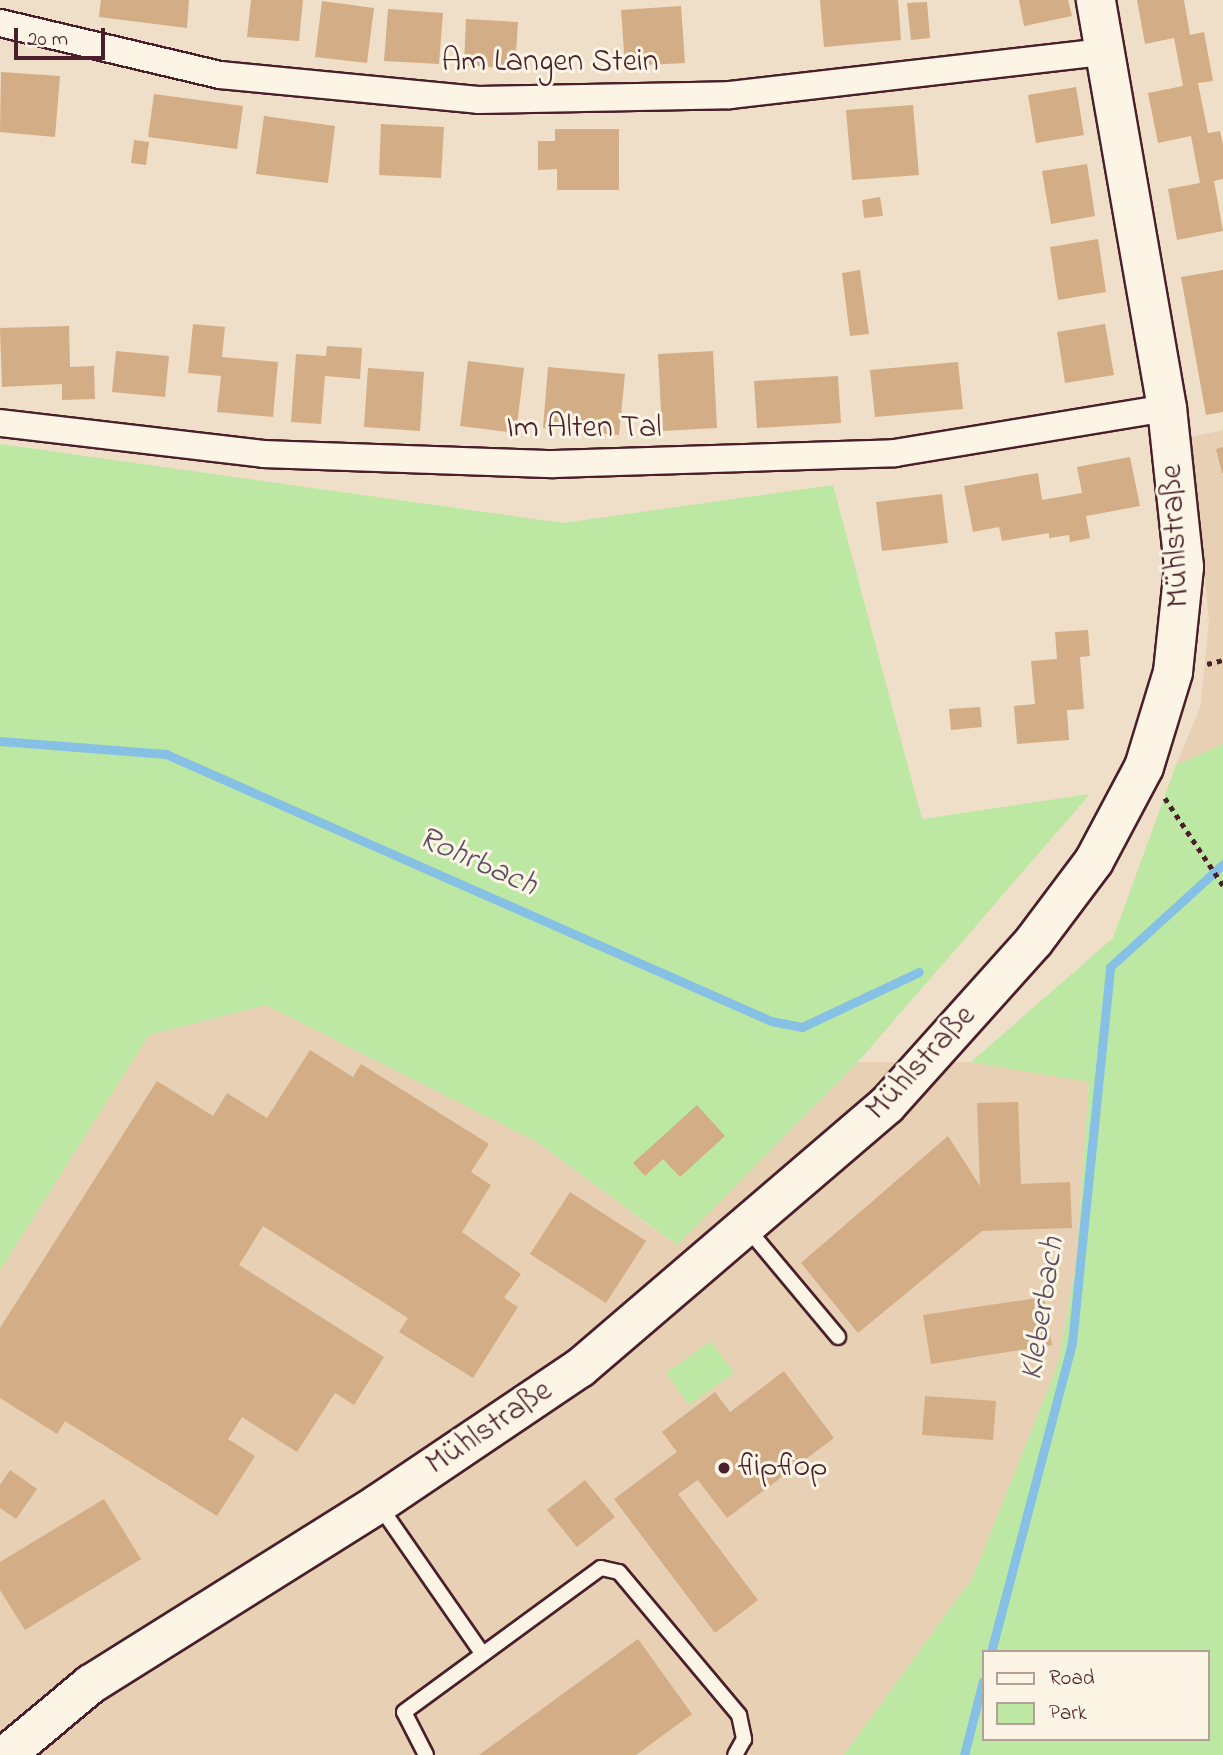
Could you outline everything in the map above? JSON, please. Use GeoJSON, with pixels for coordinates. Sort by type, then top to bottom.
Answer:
{"type":"FeatureCollection","features":[{"type":"Feature","properties":{"kind":"street","name":"Mühlstraße"},"geometry":{"type":"LineString","coordinates":[[17,1751],[113,1670],[378,1504],[580,1367],[747,1228],[887,1105],[1034,942],[1094,861],[1144,767],[1182,624],[1183,554],[1167,408],[1096,0]]}},
{"type":"Feature","properties":{"kind":"street","name":"Am Langen Stein"},"geometry":{"type":"LineString","coordinates":[[0,23],[220,75],[478,100],[730,96],[1104,52]]}},
{"type":"Feature","properties":{"kind":"street","name":"Im Alten Tal"},"geometry":{"type":"LineString","coordinates":[[0,423],[263,454],[554,464],[895,453],[1167,408]]}},
{"type":"Feature","properties":{"kind":"lane"},"geometry":{"type":"LineString","coordinates":[[747,1228],[838,1337]]}},
{"type":"Feature","properties":{"kind":"lane"},"geometry":{"type":"LineString","coordinates":[[378,1504],[482,1653]]}},
{"type":"Feature","properties":{"kind":"lane"},"geometry":{"type":"LineString","coordinates":[[426,1755],[404,1712],[601,1568],[620,1572],[738,1715],[744,1739],[735,1755]]}},
{"type":"Feature","properties":{"kind":"path"},"geometry":{"type":"LineString","coordinates":[[1144,767],[1223,885]]}},
{"type":"Feature","properties":{"kind":"shaded area"},"geometry":{"type":"Polygon","coordinates":[[[1223,430],[1223,744],[1176,765],[1200,708],[1209,621],[1191,437],[1223,430]]]}},
{"type":"Feature","properties":{"kind":"shaded area"},"geometry":{"type":"Polygon","coordinates":[[[266,1005],[537,1142],[676,1245],[858,1062],[971,1062],[1089,1081],[1076,1265],[1058,1364],[973,1577],[844,1755],[7,1755],[0,1748],[0,1270],[149,1035],[266,1005]]]}},
{"type":"Feature","properties":{"kind":"green space"},"geometry":{"type":"Polygon","coordinates":[[[0,444],[563,523],[833,485],[922,819],[1090,794],[858,1062],[677,1245],[537,1142],[266,1005],[149,1035],[0,1270],[0,444]]]}},
{"type":"Feature","properties":{"kind":"green space"},"geometry":{"type":"Polygon","coordinates":[[[1223,744],[1223,1755],[844,1755],[973,1577],[1058,1364],[1076,1265],[1089,1082],[971,1062],[1113,938],[1176,765],[1223,744]]]}},
{"type":"Feature","properties":{"kind":"green space"},"geometry":{"type":"Polygon","coordinates":[[[711,1341],[734,1373],[689,1405],[666,1373],[711,1341]]]}},
{"type":"Feature","properties":{"kind":"building"},"geometry":{"type":"Polygon","coordinates":[[[101,0],[189,0],[187,28],[99,17],[101,0]]]}},
{"type":"Feature","properties":{"kind":"building"},"geometry":{"type":"Polygon","coordinates":[[[251,0],[303,0],[299,41],[247,37],[251,0]]]}},
{"type":"Feature","properties":{"kind":"building"},"geometry":{"type":"Polygon","coordinates":[[[820,0],[898,0],[901,40],[824,47],[820,0]]]}},
{"type":"Feature","properties":{"kind":"building"},"geometry":{"type":"Polygon","coordinates":[[[1019,0],[1068,0],[1072,16],[1024,26],[1019,0]]]}},
{"type":"Feature","properties":{"kind":"building"},"geometry":{"type":"Polygon","coordinates":[[[1137,0],[1184,0],[1190,35],[1204,32],[1213,81],[1198,83],[1208,133],[1220,131],[1223,145],[1223,179],[1214,181],[1223,231],[1177,240],[1168,189],[1200,183],[1191,136],[1158,143],[1148,93],[1183,86],[1174,38],[1145,44],[1137,0]]]}},
{"type":"Feature","properties":{"kind":"building"},"geometry":{"type":"Polygon","coordinates":[[[322,1],[374,8],[367,63],[315,57],[322,1]]]}},
{"type":"Feature","properties":{"kind":"building"},"geometry":{"type":"Polygon","coordinates":[[[927,2],[930,38],[911,40],[907,3],[927,2]]]}},
{"type":"Feature","properties":{"kind":"building"},"geometry":{"type":"Polygon","coordinates":[[[681,6],[685,63],[625,66],[621,10],[681,6]]]}},
{"type":"Feature","properties":{"kind":"building"},"geometry":{"type":"Polygon","coordinates":[[[388,9],[443,13],[439,64],[384,61],[388,9]]]}},
{"type":"Feature","properties":{"kind":"building"},"geometry":{"type":"Polygon","coordinates":[[[466,19],[518,22],[515,69],[464,65],[466,19]]]}},
{"type":"Feature","properties":{"kind":"building"},"geometry":{"type":"Polygon","coordinates":[[[1,72],[60,76],[55,137],[0,132],[1,72]]]}},
{"type":"Feature","properties":{"kind":"building"},"geometry":{"type":"Polygon","coordinates":[[[1076,87],[1084,135],[1036,143],[1028,95],[1076,87]]]}},
{"type":"Feature","properties":{"kind":"building"},"geometry":{"type":"Polygon","coordinates":[[[154,94],[243,106],[237,149],[148,137],[154,94]]]}},
{"type":"Feature","properties":{"kind":"building"},"geometry":{"type":"Polygon","coordinates":[[[913,105],[919,175],[852,180],[846,110],[913,105]]]}},
{"type":"Feature","properties":{"kind":"building"},"geometry":{"type":"Polygon","coordinates":[[[264,116],[335,126],[328,183],[256,174],[264,116]]]}},
{"type":"Feature","properties":{"kind":"building"},"geometry":{"type":"Polygon","coordinates":[[[381,124],[444,127],[441,178],[379,175],[381,124]]]}},
{"type":"Feature","properties":{"kind":"building"},"geometry":{"type":"Polygon","coordinates":[[[555,129],[619,129],[619,190],[557,190],[557,169],[538,170],[538,141],[555,141],[555,129]]]}},
{"type":"Feature","properties":{"kind":"building"},"geometry":{"type":"Polygon","coordinates":[[[134,140],[149,142],[146,165],[131,163],[134,140]]]}},
{"type":"Feature","properties":{"kind":"building"},"geometry":{"type":"Polygon","coordinates":[[[1087,164],[1095,216],[1051,224],[1042,171],[1087,164]]]}},
{"type":"Feature","properties":{"kind":"building"},"geometry":{"type":"Polygon","coordinates":[[[880,197],[883,216],[864,218],[862,200],[880,197]]]}},
{"type":"Feature","properties":{"kind":"building"},"geometry":{"type":"Polygon","coordinates":[[[1098,239],[1106,292],[1058,300],[1050,247],[1098,239]]]}},
{"type":"Feature","properties":{"kind":"building"},"geometry":{"type":"Polygon","coordinates":[[[860,270],[869,334],[850,336],[842,273],[860,270]]]}},
{"type":"Feature","properties":{"kind":"building"},"geometry":{"type":"Polygon","coordinates":[[[1223,270],[1223,412],[1206,415],[1181,277],[1223,270]]]}},
{"type":"Feature","properties":{"kind":"building"},"geometry":{"type":"Polygon","coordinates":[[[193,324],[225,327],[222,357],[278,362],[273,417],[217,412],[221,376],[188,373],[193,324]]]}},
{"type":"Feature","properties":{"kind":"building"},"geometry":{"type":"Polygon","coordinates":[[[1105,324],[1114,375],[1065,383],[1057,332],[1105,324]]]}},
{"type":"Feature","properties":{"kind":"building"},"geometry":{"type":"Polygon","coordinates":[[[69,326],[70,367],[94,366],[95,399],[62,400],[62,384],[2,387],[0,328],[69,326]]]}},
{"type":"Feature","properties":{"kind":"building"},"geometry":{"type":"Polygon","coordinates":[[[327,346],[362,348],[360,379],[325,376],[321,424],[291,422],[296,354],[326,356],[327,346]]]}},
{"type":"Feature","properties":{"kind":"building"},"geometry":{"type":"Polygon","coordinates":[[[116,351],[169,356],[165,397],[112,392],[116,351]]]}},
{"type":"Feature","properties":{"kind":"building"},"geometry":{"type":"Polygon","coordinates":[[[713,351],[717,428],[662,431],[658,354],[713,351]]]}},
{"type":"Feature","properties":{"kind":"building"},"geometry":{"type":"Polygon","coordinates":[[[468,361],[524,368],[516,433],[460,426],[468,361]]]}},
{"type":"Feature","properties":{"kind":"building"},"geometry":{"type":"Polygon","coordinates":[[[958,362],[963,409],[875,417],[870,370],[958,362]]]}},
{"type":"Feature","properties":{"kind":"building"},"geometry":{"type":"Polygon","coordinates":[[[548,367],[625,374],[619,435],[543,428],[548,367]]]}},
{"type":"Feature","properties":{"kind":"building"},"geometry":{"type":"Polygon","coordinates":[[[368,368],[424,372],[420,431],[364,427],[368,368]]]}},
{"type":"Feature","properties":{"kind":"building"},"geometry":{"type":"Polygon","coordinates":[[[838,376],[841,423],[757,428],[754,381],[838,376]]]}},
{"type":"Feature","properties":{"kind":"building"},"geometry":{"type":"Polygon","coordinates":[[[1223,447],[1223,473],[1222,473],[1216,449],[1223,447]]]}},
{"type":"Feature","properties":{"kind":"building"},"geometry":{"type":"Polygon","coordinates":[[[1130,457],[1140,506],[1086,516],[1090,538],[1070,542],[1069,535],[1049,538],[1049,533],[1002,541],[999,527],[973,532],[964,486],[1038,473],[1042,500],[1082,493],[1077,467],[1130,457]]]}},
{"type":"Feature","properties":{"kind":"building"},"geometry":{"type":"Polygon","coordinates":[[[942,494],[948,543],[882,551],[876,502],[942,494]]]}},
{"type":"Feature","properties":{"kind":"building"},"geometry":{"type":"Polygon","coordinates":[[[1088,630],[1090,656],[1080,657],[1084,709],[1067,710],[1069,740],[1017,744],[1014,706],[1035,704],[1031,661],[1057,659],[1055,632],[1088,630]]]}},
{"type":"Feature","properties":{"kind":"building"},"geometry":{"type":"Polygon","coordinates":[[[980,707],[982,727],[951,730],[949,709],[980,707]]]}},
{"type":"Feature","properties":{"kind":"building"},"geometry":{"type":"Polygon","coordinates":[[[310,1050],[353,1077],[361,1064],[489,1144],[471,1172],[491,1185],[462,1232],[521,1274],[504,1298],[518,1307],[473,1378],[399,1332],[408,1318],[263,1226],[239,1265],[384,1357],[354,1405],[335,1393],[297,1452],[242,1417],[228,1439],[255,1456],[217,1516],[65,1421],[57,1434],[0,1398],[0,1328],[157,1081],[213,1116],[227,1093],[267,1118],[310,1050]]]}},
{"type":"Feature","properties":{"kind":"building"},"geometry":{"type":"Polygon","coordinates":[[[1018,1102],[1021,1184],[1070,1182],[1072,1228],[982,1231],[858,1333],[801,1263],[948,1136],[980,1186],[977,1103],[1018,1102]]]}},
{"type":"Feature","properties":{"kind":"building"},"geometry":{"type":"Polygon","coordinates":[[[697,1105],[725,1136],[680,1177],[663,1159],[645,1176],[633,1163],[697,1105]]]}},
{"type":"Feature","properties":{"kind":"building"},"geometry":{"type":"Polygon","coordinates":[[[570,1192],[646,1241],[606,1303],[530,1254],[570,1192]]]}},
{"type":"Feature","properties":{"kind":"building"},"geometry":{"type":"Polygon","coordinates":[[[1044,1297],[1052,1345],[931,1364],[923,1315],[1044,1297]]]}},
{"type":"Feature","properties":{"kind":"building"},"geometry":{"type":"Polygon","coordinates":[[[784,1371],[834,1438],[727,1518],[698,1480],[678,1494],[758,1600],[715,1633],[614,1499],[677,1452],[662,1432],[715,1392],[730,1412],[784,1371]]]}},
{"type":"Feature","properties":{"kind":"building"},"geometry":{"type":"Polygon","coordinates":[[[925,1396],[996,1401],[993,1440],[922,1435],[925,1396]]]}},
{"type":"Feature","properties":{"kind":"building"},"geometry":{"type":"Polygon","coordinates":[[[10,1470],[37,1489],[16,1519],[0,1508],[0,1485],[10,1470]]]}},
{"type":"Feature","properties":{"kind":"building"},"geometry":{"type":"Polygon","coordinates":[[[585,1480],[615,1517],[577,1547],[547,1510],[585,1480]]]}},
{"type":"Feature","properties":{"kind":"building"},"geometry":{"type":"Polygon","coordinates":[[[104,1499],[141,1559],[25,1630],[0,1590],[0,1562],[104,1499]]]}},
{"type":"Feature","properties":{"kind":"building"},"geometry":{"type":"Polygon","coordinates":[[[638,1639],[692,1714],[636,1755],[479,1755],[638,1639]]]}},
{"type":"Feature","properties":{"kind":"waterway","name":"Rohrbach"},"geometry":{"type":"LineString","coordinates":[[0,741],[166,754],[771,1021],[802,1027],[919,972]]}},
{"type":"Feature","properties":{"kind":"waterway","name":"Kleberbach"},"geometry":{"type":"LineString","coordinates":[[992,1650],[1072,1343],[1110,967],[1223,864]]}},
{"type":"Feature","properties":{"kind":"waterway","name":"Kleberbach"},"geometry":{"type":"LineString","coordinates":[[964,1755],[982,1685]]}},
{"type":"Feature","properties":{"kind":"place","name":"flipflop"},"geometry":{"type":"Point","coordinates":[724,1468]}}]}
